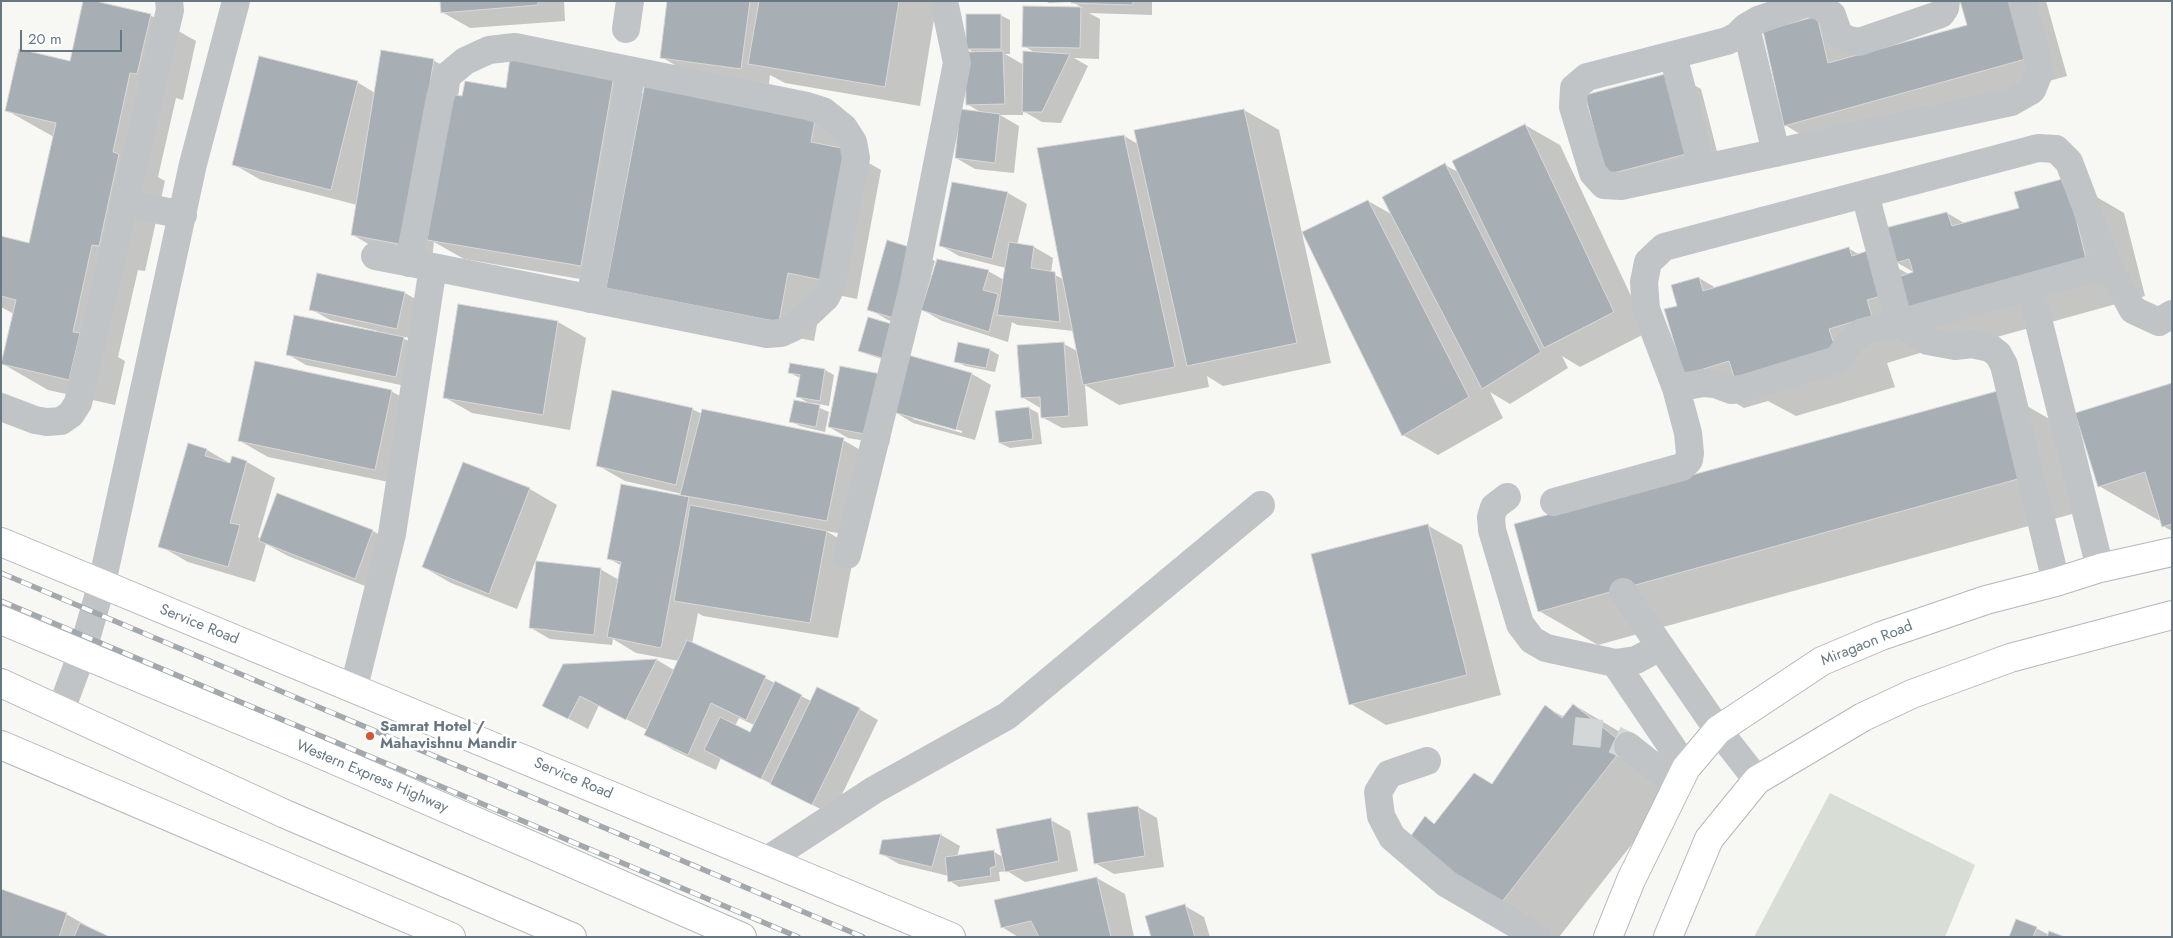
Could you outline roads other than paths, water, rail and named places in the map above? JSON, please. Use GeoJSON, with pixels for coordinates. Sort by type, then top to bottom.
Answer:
{"type":"FeatureCollection","features":[{"type":"Feature","properties":{"kind":"main road","name":"Service Road"},"geometry":{"type":"LineString","coordinates":[[1,542],[354,687],[951,937]]}},
{"type":"Feature","properties":{"kind":"main road","name":"Miragaon Road"},"geometry":{"type":"LineString","coordinates":[[1608,937],[1632,880],[1682,777],[1718,730],[1822,661],[1881,636],[1960,609],[2100,568],[2172,552]]}},
{"type":"Feature","properties":{"kind":"main road"},"geometry":{"type":"LineString","coordinates":[[1668,937],[1709,839],[1757,780],[1863,717],[1912,694],[2010,658],[2172,614]]}},
{"type":"Feature","properties":{"kind":"main road","name":"Western Express Highway"},"geometry":{"type":"LineString","coordinates":[[1,620],[82,653],[742,937]]}},
{"type":"Feature","properties":{"kind":"main road"},"geometry":{"type":"LineString","coordinates":[[1,683],[285,814],[572,937]]}},
{"type":"Feature","properties":{"kind":"main road"},"geometry":{"type":"LineString","coordinates":[[1,744],[451,937]]}},
{"type":"Feature","properties":{"kind":"street"},"geometry":{"type":"LineString","coordinates":[[1,407],[35,420],[47,422],[61,421],[71,414],[78,403],[170,10],[169,1]]}},
{"type":"Feature","properties":{"kind":"street"},"geometry":{"type":"LineString","coordinates":[[61,710],[82,653],[102,583],[193,164],[236,1]]}},
{"type":"Feature","properties":{"kind":"street"},"geometry":{"type":"LineString","coordinates":[[626,29],[630,1]]}},
{"type":"Feature","properties":{"kind":"street"},"geometry":{"type":"LineString","coordinates":[[847,555],[914,287],[957,63],[944,1]]}},
{"type":"Feature","properties":{"kind":"street"},"geometry":{"type":"LineString","coordinates":[[1946,1],[1945,8],[1941,14],[1859,42],[1839,35],[1832,14],[1820,6],[1807,3],[1746,26],[1737,36],[1727,41],[1587,77],[1574,88],[1573,107],[1593,174],[1604,185],[1621,186],[2011,102],[2032,90],[2038,73],[2038,60],[2022,1]]}},
{"type":"Feature","properties":{"kind":"street"},"geometry":{"type":"LineString","coordinates":[[1746,26],[1776,153]]}},
{"type":"Feature","properties":{"kind":"street"},"geometry":{"type":"LineString","coordinates":[[354,687],[392,534],[421,265],[440,98],[446,77],[465,61],[489,50],[515,47],[807,106],[823,111],[844,128],[853,142],[856,158],[832,285],[826,297],[794,327],[781,333],[767,334],[590,298],[421,265],[375,256]]}},
{"type":"Feature","properties":{"kind":"street"},"geometry":{"type":"LineString","coordinates":[[1673,55],[1702,168]]}},
{"type":"Feature","properties":{"kind":"street"},"geometry":{"type":"LineString","coordinates":[[590,298],[632,71]]}},
{"type":"Feature","properties":{"kind":"street"},"geometry":{"type":"LineString","coordinates":[[1554,502],[1682,467],[1689,460],[1688,433],[1676,388],[1646,310],[1644,282],[1648,262],[1664,247],[2038,148],[2056,149],[2070,162],[2108,265],[2133,310],[2159,322],[2172,314]]}},
{"type":"Feature","properties":{"kind":"street"},"geometry":{"type":"LineString","coordinates":[[1865,194],[1899,323],[1928,341],[1955,346],[1972,344],[1990,348],[1998,354],[2004,365],[2056,582]]}},
{"type":"Feature","properties":{"kind":"street"},"geometry":{"type":"LineString","coordinates":[[125,202],[183,215]]}},
{"type":"Feature","properties":{"kind":"street"},"geometry":{"type":"LineString","coordinates":[[1676,388],[1703,383],[1715,384],[1731,390],[1742,389],[1837,360],[1862,332],[2030,288],[2108,265]]}},
{"type":"Feature","properties":{"kind":"street"},"geometry":{"type":"LineString","coordinates":[[2030,288],[2100,568]]}},
{"type":"Feature","properties":{"kind":"street"},"geometry":{"type":"LineString","coordinates":[[1507,497],[1494,507],[1491,517],[1492,530],[1520,624],[1532,640],[1546,648],[1615,663],[1636,660],[1660,647]]}},
{"type":"Feature","properties":{"kind":"street"},"geometry":{"type":"LineString","coordinates":[[767,860],[874,790],[1007,716],[1261,505]]}},
{"type":"Feature","properties":{"kind":"street"},"geometry":{"type":"LineString","coordinates":[[1624,592],[1718,730],[1757,780]]}},
{"type":"Feature","properties":{"kind":"street"},"geometry":{"type":"LineString","coordinates":[[1615,663],[1682,777]]}},
{"type":"Feature","properties":{"kind":"street"},"geometry":{"type":"LineString","coordinates":[[1628,746],[1682,777]]}},
{"type":"Feature","properties":{"kind":"street"},"geometry":{"type":"LineString","coordinates":[[1427,761],[1390,774],[1378,792],[1380,816],[1392,837],[1447,884],[1538,937]]}},
{"type":"Feature","properties":{"kind":"tunnel"},"geometry":{"type":"LineString","coordinates":[[1574,731],[1603,734],[1628,746]]}},
{"type":"Feature","properties":{"kind":"railway"},"geometry":{"type":"LineString","coordinates":[[1,573],[863,937]]}},
{"type":"Feature","properties":{"kind":"railway"},"geometry":{"type":"LineString","coordinates":[[1,601],[798,937]]}},
{"type":"Feature","properties":{"kind":"place","name":"Samrat Hotel / Mahavishnu Mandir"},"geometry":{"type":"Point","coordinates":[370,736]}}]}
